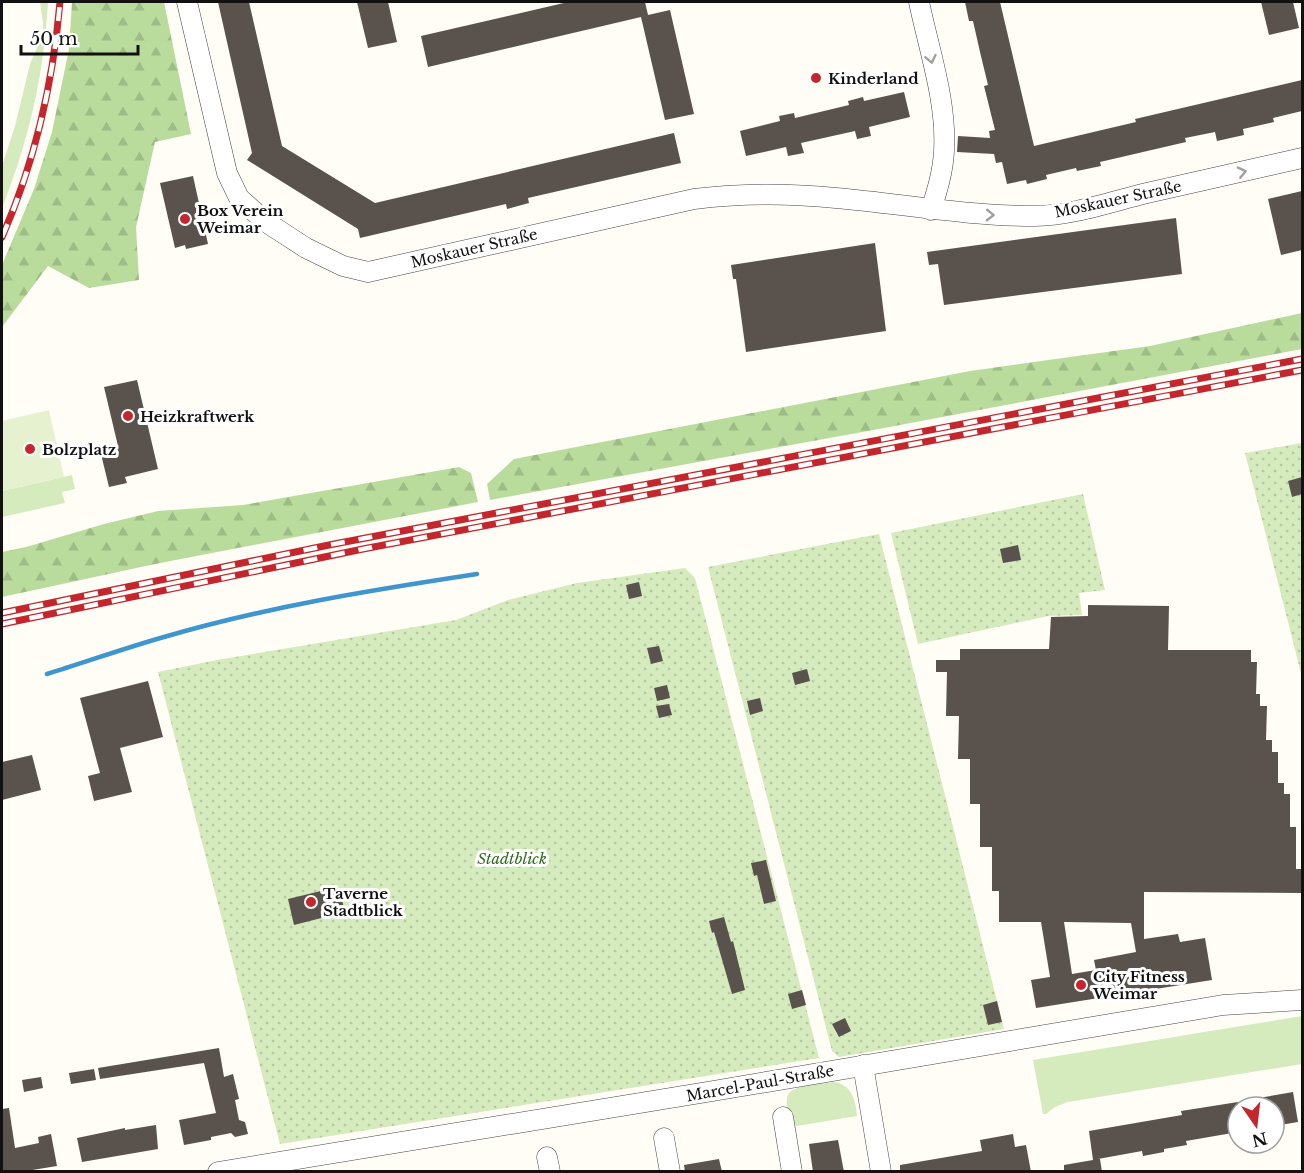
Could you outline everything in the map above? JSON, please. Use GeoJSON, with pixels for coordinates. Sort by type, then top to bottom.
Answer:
{"type":"FeatureCollection","features":[{"type":"Feature","properties":{"kind":"street","name":"Moskauer Straße"},"geometry":{"type":"LineString","coordinates":[[187,2],[227,173],[239,198],[281,232],[306,248],[343,266],[368,272],[573,225],[694,199],[731,194],[836,198],[973,214],[1016,215],[1074,212],[1302,158]]}},
{"type":"Feature","properties":{"kind":"street"},"geometry":{"type":"LineString","coordinates":[[919,2],[944,127],[942,171],[932,210]]}},
{"type":"Feature","properties":{"kind":"street","name":"Marcel-Paul-Straße"},"geometry":{"type":"LineString","coordinates":[[218,1172],[1223,1005],[1302,1000]]}},
{"type":"Feature","properties":{"kind":"street"},"geometry":{"type":"LineString","coordinates":[[863,1065],[881,1172]]}},
{"type":"Feature","properties":{"kind":"street"},"geometry":{"type":"LineString","coordinates":[[783,1117],[792,1172]]}},
{"type":"Feature","properties":{"kind":"street"},"geometry":{"type":"LineString","coordinates":[[664,1138],[670,1172]]}},
{"type":"Feature","properties":{"kind":"green space"},"geometry":{"type":"Polygon","coordinates":[[[40,2],[48,2],[39,81],[20,157],[2,208],[2,166],[15,126],[30,64],[43,34],[40,2]]]}},
{"type":"Feature","properties":{"kind":"green space"},"geometry":{"type":"Polygon","coordinates":[[[72,2],[164,2],[191,134],[155,142],[136,227],[139,280],[89,288],[48,266],[2,327],[2,265],[34,189],[52,132],[69,49],[72,2]]]}},
{"type":"Feature","properties":{"kind":"green space"},"geometry":{"type":"Polygon","coordinates":[[[1302,313],[1302,349],[490,500],[487,484],[514,459],[970,371],[1150,346],[1302,313]]]}},
{"type":"Feature","properties":{"kind":"green space","name":"Bolzplatz"},"geometry":{"type":"Polygon","coordinates":[[[49,410],[64,477],[2,491],[2,421],[49,410]]]}},
{"type":"Feature","properties":{"kind":"green space"},"geometry":{"type":"Polygon","coordinates":[[[1302,443],[1302,677],[1245,453],[1302,443]]]}},
{"type":"Feature","properties":{"kind":"green space"},"geometry":{"type":"Polygon","coordinates":[[[459,467],[471,473],[478,502],[155,564],[2,597],[2,552],[158,511],[243,505],[459,467]]]}},
{"type":"Feature","properties":{"kind":"green space"},"geometry":{"type":"Polygon","coordinates":[[[72,475],[75,489],[62,492],[65,503],[2,517],[2,491],[72,475]]]}},
{"type":"Feature","properties":{"kind":"green space"},"geometry":{"type":"Polygon","coordinates":[[[1083,494],[1105,590],[1079,593],[1082,615],[1048,616],[918,644],[891,533],[1083,494]]]}},
{"type":"Feature","properties":{"kind":"green space"},"geometry":{"type":"Polygon","coordinates":[[[879,534],[1004,1029],[839,1057],[832,1051],[708,567],[879,534]]]}},
{"type":"Feature","properties":{"kind":"green space","name":"Stadtblick"},"geometry":{"type":"Polygon","coordinates":[[[685,568],[695,578],[819,1058],[280,1144],[158,672],[456,620],[508,600],[577,583],[685,568]]]}},
{"type":"Feature","properties":{"kind":"green space"},"geometry":{"type":"Polygon","coordinates":[[[1302,1016],[1302,1064],[1068,1102],[1043,1114],[1033,1060],[1302,1016]]]}},
{"type":"Feature","properties":{"kind":"green space"},"geometry":{"type":"Polygon","coordinates":[[[834,1082],[845,1086],[852,1094],[857,1116],[791,1127],[787,1105],[789,1093],[799,1087],[834,1082]]]}},
{"type":"Feature","properties":{"kind":"building"},"geometry":{"type":"Polygon","coordinates":[[[218,2],[249,2],[282,146],[375,203],[674,133],[681,163],[528,198],[529,203],[507,209],[506,204],[360,238],[358,229],[247,160],[252,153],[218,2]]]}},
{"type":"Feature","properties":{"kind":"building"},"geometry":{"type":"Polygon","coordinates":[[[357,2],[388,2],[397,42],[368,48],[357,2]]]}},
{"type":"Feature","properties":{"kind":"building"},"geometry":{"type":"Polygon","coordinates":[[[568,2],[645,2],[648,15],[670,10],[694,114],[665,120],[641,17],[428,67],[421,36],[568,2]]]}},
{"type":"Feature","properties":{"kind":"building"},"geometry":{"type":"Polygon","coordinates":[[[965,2],[1000,2],[1034,146],[1136,122],[1135,119],[1302,80],[1302,111],[1273,118],[1274,122],[1243,129],[1244,135],[1217,141],[1215,132],[1185,138],[1186,142],[1100,162],[1101,166],[1077,171],[1076,168],[1046,175],[1047,179],[1027,184],[1026,180],[1007,184],[1002,162],[996,163],[994,154],[957,152],[958,136],[990,138],[989,131],[995,130],[984,86],[988,85],[973,21],[969,21],[965,2]]]}},
{"type":"Feature","properties":{"kind":"building"},"geometry":{"type":"Polygon","coordinates":[[[1261,2],[1293,2],[1299,28],[1269,35],[1261,2]]]}},
{"type":"Feature","properties":{"kind":"building"},"geometry":{"type":"Polygon","coordinates":[[[904,92],[910,117],[869,127],[871,136],[857,139],[855,131],[801,143],[804,153],[788,156],[786,147],[746,156],[740,131],[780,121],[779,116],[794,113],[795,118],[849,105],[848,101],[863,97],[864,101],[904,92]]]}},
{"type":"Feature","properties":{"kind":"building","name":"Box Verein Weimar"},"geometry":{"type":"Polygon","coordinates":[[[193,176],[208,244],[186,249],[185,245],[175,248],[160,183],[193,176]]]}},
{"type":"Feature","properties":{"kind":"building"},"geometry":{"type":"Polygon","coordinates":[[[1302,191],[1302,250],[1281,255],[1268,199],[1302,191]]]}},
{"type":"Feature","properties":{"kind":"building"},"geometry":{"type":"Polygon","coordinates":[[[1176,218],[1182,274],[944,305],[938,264],[929,265],[927,252],[1176,218]]]}},
{"type":"Feature","properties":{"kind":"building"},"geometry":{"type":"Polygon","coordinates":[[[875,243],[886,331],[746,352],[736,279],[733,279],[731,265],[875,243]]]}},
{"type":"Feature","properties":{"kind":"building","name":"Heizkraftwerk"},"geometry":{"type":"Polygon","coordinates":[[[137,380],[158,469],[125,477],[127,483],[109,487],[100,450],[118,446],[104,387],[137,380]]]}},
{"type":"Feature","properties":{"kind":"building"},"geometry":{"type":"Polygon","coordinates":[[[1302,477],[1302,494],[1292,497],[1288,481],[1302,477]]]}},
{"type":"Feature","properties":{"kind":"building"},"geometry":{"type":"Polygon","coordinates":[[[1018,545],[1021,560],[1003,563],[1000,549],[1018,545]]]}},
{"type":"Feature","properties":{"kind":"building"},"geometry":{"type":"Polygon","coordinates":[[[639,582],[642,596],[629,599],[626,585],[639,582]]]}},
{"type":"Feature","properties":{"kind":"building"},"geometry":{"type":"Polygon","coordinates":[[[1088,605],[1169,606],[1168,650],[1251,650],[1251,662],[1257,662],[1256,694],[1260,694],[1260,706],[1267,706],[1266,740],[1272,740],[1272,752],[1278,752],[1278,783],[1284,783],[1284,794],[1290,794],[1290,827],[1296,827],[1296,869],[1301,869],[1301,893],[1144,892],[1144,939],[1178,934],[1180,942],[1205,938],[1212,980],[1036,1008],[1031,980],[1050,977],[1041,922],[999,922],[999,891],[992,891],[992,847],[980,847],[980,804],[970,804],[970,759],[958,759],[959,716],[946,716],[947,672],[936,672],[936,660],[960,660],[960,649],[1049,649],[1051,617],[1088,616],[1088,605]],[[1064,922],[1072,974],[1096,970],[1094,960],[1136,952],[1131,923],[1064,922]]]}},
{"type":"Feature","properties":{"kind":"building"},"geometry":{"type":"Polygon","coordinates":[[[659,646],[663,661],[651,664],[647,648],[659,646]]]}},
{"type":"Feature","properties":{"kind":"building"},"geometry":{"type":"Polygon","coordinates":[[[807,669],[810,681],[795,685],[792,673],[807,669]]]}},
{"type":"Feature","properties":{"kind":"building"},"geometry":{"type":"Polygon","coordinates":[[[148,681],[163,737],[120,748],[132,792],[94,801],[88,776],[100,773],[80,698],[148,681]]]}},
{"type":"Feature","properties":{"kind":"building"},"geometry":{"type":"Polygon","coordinates":[[[667,685],[670,698],[657,701],[654,688],[667,685]]]}},
{"type":"Feature","properties":{"kind":"building"},"geometry":{"type":"Polygon","coordinates":[[[760,698],[763,711],[750,715],[747,701],[760,698]]]}},
{"type":"Feature","properties":{"kind":"building"},"geometry":{"type":"Polygon","coordinates":[[[669,704],[672,715],[659,718],[656,706],[669,704]]]}},
{"type":"Feature","properties":{"kind":"building"},"geometry":{"type":"Polygon","coordinates":[[[32,755],[41,790],[2,800],[2,762],[32,755]]]}},
{"type":"Feature","properties":{"kind":"building"},"geometry":{"type":"Polygon","coordinates":[[[766,860],[776,901],[764,904],[757,875],[754,876],[751,863],[766,860]]]}},
{"type":"Feature","properties":{"kind":"building"},"geometry":{"type":"Polygon","coordinates":[[[333,888],[336,902],[342,900],[345,912],[294,925],[288,899],[333,888]]]}},
{"type":"Feature","properties":{"kind":"building"},"geometry":{"type":"Polygon","coordinates":[[[724,917],[731,942],[733,941],[745,990],[732,994],[709,921],[724,917]]]}},
{"type":"Feature","properties":{"kind":"building"},"geometry":{"type":"Polygon","coordinates":[[[802,990],[806,1005],[792,1009],[788,994],[802,990]]]}},
{"type":"Feature","properties":{"kind":"building"},"geometry":{"type":"Polygon","coordinates":[[[997,1001],[1002,1022],[988,1025],[983,1005],[997,1001]]]}},
{"type":"Feature","properties":{"kind":"building"},"geometry":{"type":"Polygon","coordinates":[[[845,1018],[851,1031],[839,1037],[832,1024],[845,1018]]]}},
{"type":"Feature","properties":{"kind":"building"},"geometry":{"type":"Polygon","coordinates":[[[219,1048],[224,1077],[233,1074],[239,1099],[235,1100],[239,1120],[245,1122],[248,1134],[235,1137],[231,1133],[211,1137],[211,1140],[184,1145],[179,1120],[216,1113],[204,1063],[100,1079],[98,1068],[219,1048]]]}},
{"type":"Feature","properties":{"kind":"building"},"geometry":{"type":"Polygon","coordinates":[[[94,1069],[96,1080],[71,1084],[69,1073],[94,1069]]]}},
{"type":"Feature","properties":{"kind":"building"},"geometry":{"type":"Polygon","coordinates":[[[41,1077],[43,1088],[24,1092],[22,1080],[41,1077]]]}},
{"type":"Feature","properties":{"kind":"building"},"geometry":{"type":"Polygon","coordinates":[[[1293,1092],[1298,1122],[1286,1124],[1286,1095],[1276,1095],[1293,1092]]]}},
{"type":"Feature","properties":{"kind":"building"},"geometry":{"type":"Polygon","coordinates":[[[1226,1104],[1226,1134],[1186,1141],[1187,1145],[1164,1149],[1164,1152],[1143,1156],[1142,1151],[1098,1159],[1100,1159],[1102,1172],[1064,1172],[1064,1165],[1093,1160],[1089,1131],[1182,1115],[1181,1111],[1226,1104]]]}},
{"type":"Feature","properties":{"kind":"building"},"geometry":{"type":"Polygon","coordinates":[[[9,1108],[15,1148],[39,1143],[38,1137],[51,1134],[57,1166],[20,1172],[2,1172],[2,1109],[9,1108]]]}},
{"type":"Feature","properties":{"kind":"building"},"geometry":{"type":"Polygon","coordinates":[[[156,1125],[158,1149],[82,1162],[77,1138],[125,1128],[125,1130],[156,1125]]]}},
{"type":"Feature","properties":{"kind":"building"},"geometry":{"type":"Polygon","coordinates":[[[1013,1134],[1015,1147],[1026,1145],[1031,1172],[900,1172],[900,1165],[982,1151],[980,1140],[1013,1134]]]}},
{"type":"Feature","properties":{"kind":"building"},"geometry":{"type":"Polygon","coordinates":[[[838,1140],[844,1172],[813,1172],[809,1144],[838,1140]]]}},
{"type":"Feature","properties":{"kind":"building"},"geometry":{"type":"Polygon","coordinates":[[[719,1159],[722,1172],[685,1172],[684,1165],[719,1159]]]}},
{"type":"Feature","properties":{"kind":"waterway"},"geometry":{"type":"LineString","coordinates":[[47,674],[202,626],[359,593],[477,574]]}},
{"type":"Feature","properties":{"kind":"railway"},"geometry":{"type":"LineString","coordinates":[[2,237],[24,180],[41,122],[53,62],[60,2]]}},
{"type":"Feature","properties":{"kind":"railway"},"geometry":{"type":"LineString","coordinates":[[2,613],[329,545],[1302,359]]}},
{"type":"Feature","properties":{"kind":"railway"},"geometry":{"type":"LineString","coordinates":[[2,624],[363,549],[1302,370]]}},
{"type":"Feature","properties":{"kind":"place","name":"Kinderland"},"geometry":{"type":"Point","coordinates":[816,78]}},
{"type":"Feature","properties":{"kind":"place","name":"Box Verein Weimar"},"geometry":{"type":"Point","coordinates":[185,219]}},
{"type":"Feature","properties":{"kind":"place","name":"Heizkraftwerk"},"geometry":{"type":"Point","coordinates":[128,416]}},
{"type":"Feature","properties":{"kind":"place","name":"Bolzplatz"},"geometry":{"type":"Point","coordinates":[30,449]}},
{"type":"Feature","properties":{"kind":"place","name":"Taverne Stadtblick"},"geometry":{"type":"Point","coordinates":[311,902]}},
{"type":"Feature","properties":{"kind":"place","name":"City Fitness Weimar"},"geometry":{"type":"Point","coordinates":[1081,985]}}]}
